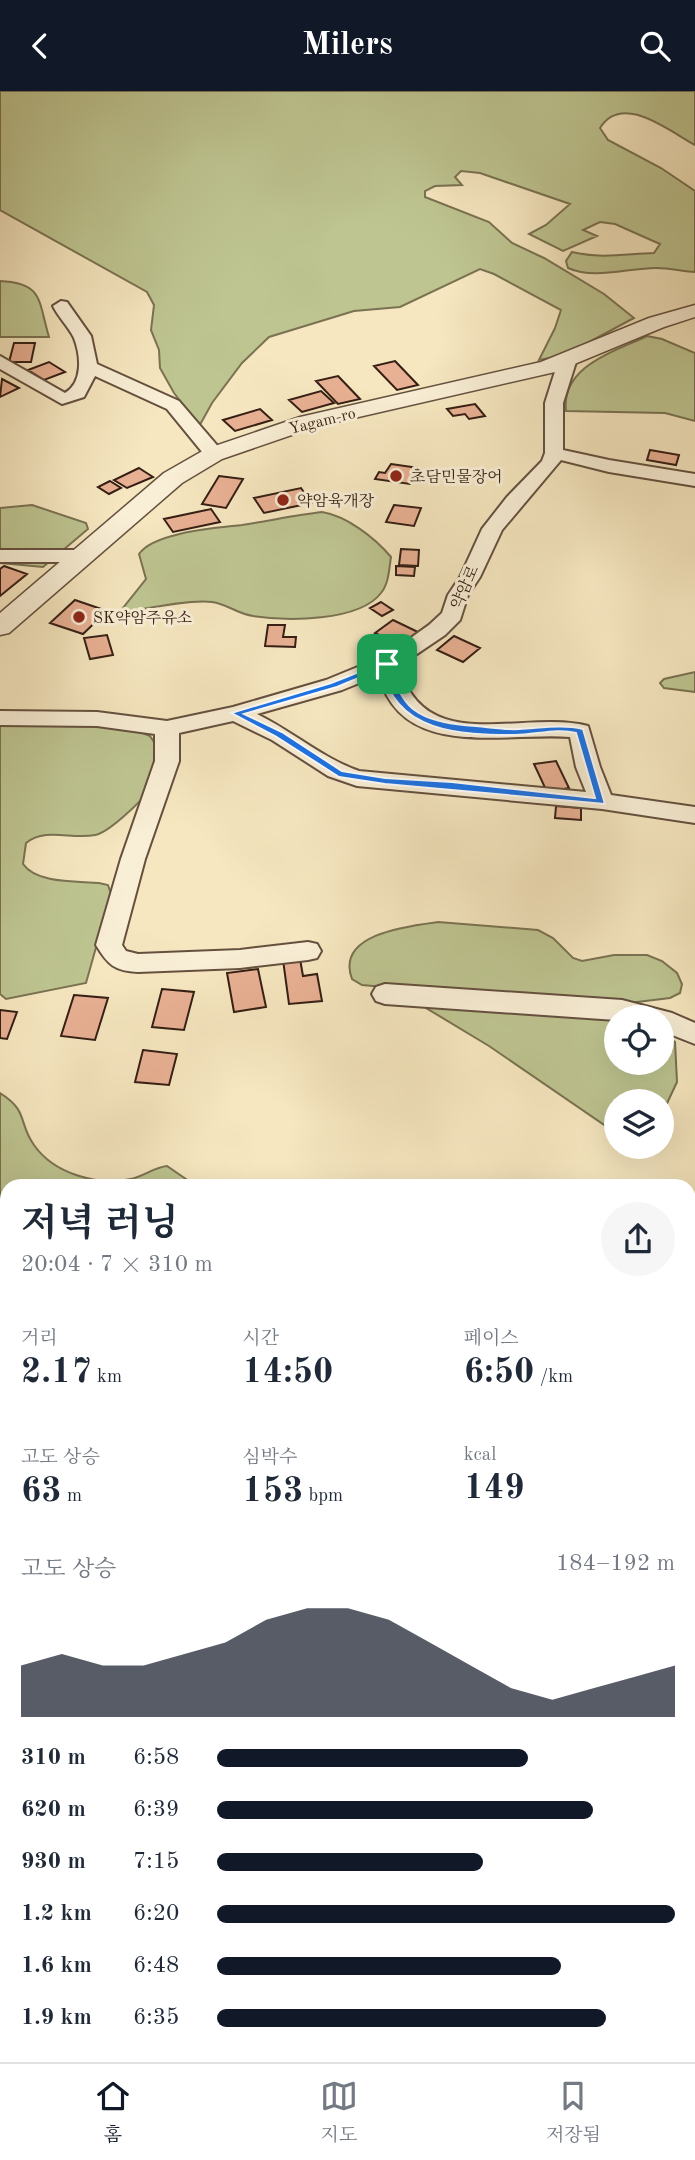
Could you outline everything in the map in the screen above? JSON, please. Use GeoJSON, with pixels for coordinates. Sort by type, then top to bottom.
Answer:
{"type":"FeatureCollection","features":[{"type":"Feature","properties":{"kind":"street"},"geometry":{"type":"LineString","coordinates":[[0,361],[62,399],[77,395],[84,385],[89,367],[82,336],[61,306]]}},
{"type":"Feature","properties":{"kind":"street","name":"Yagam-ro"},"geometry":{"type":"LineString","coordinates":[[0,627],[173,478],[214,454],[308,422],[567,362],[633,331],[695,311]]}},
{"type":"Feature","properties":{"kind":"street"},"geometry":{"type":"LineString","coordinates":[[567,362],[554,403],[554,453],[695,480]]}},
{"type":"Feature","properties":{"kind":"street"},"geometry":{"type":"LineString","coordinates":[[89,367],[173,405],[214,454]]}},
{"type":"Feature","properties":{"kind":"street","name":"약암로"},"geometry":{"type":"LineString","coordinates":[[0,717],[97,719],[167,728],[236,713],[334,685],[387,664],[416,647],[452,615],[458,595],[470,577],[492,529],[514,501],[548,468],[554,453]]}},
{"type":"Feature","properties":{"kind":"street"},"geometry":{"type":"LineString","coordinates":[[0,556],[81,557]]}},
{"type":"Feature","properties":{"kind":"street"},"geometry":{"type":"LineString","coordinates":[[387,664],[390,683],[398,699],[413,715],[432,723],[515,732],[569,729],[580,731],[588,767],[602,801]]}},
{"type":"Feature","properties":{"kind":"street"},"geometry":{"type":"LineString","coordinates":[[236,713],[279,734],[339,773],[385,781],[452,785],[602,801],[695,815]]}},
{"type":"Feature","properties":{"kind":"street"},"geometry":{"type":"LineString","coordinates":[[167,728],[167,761],[109,945],[113,953],[123,962],[138,963],[240,959],[308,951]]}},
{"type":"Feature","properties":{"kind":"street"},"geometry":{"type":"LineString","coordinates":[[386,994],[604,1009]]}},
{"type":"Feature","properties":{"kind":"street"},"geometry":{"type":"LineString","coordinates":[[674,1025],[695,1034]]}},
{"type":"Feature","properties":{"kind":"green space"},"geometry":{"type":"Polygon","coordinates":[[[0,91],[695,91],[695,145],[659,124],[633,114],[620,113],[609,118],[600,128],[608,140],[661,168],[695,191],[695,272],[645,268],[589,273],[568,268],[566,261],[572,252],[603,256],[654,253],[660,244],[615,224],[600,222],[583,230],[597,236],[563,251],[529,234],[546,225],[570,204],[480,173],[461,171],[455,177],[462,185],[435,186],[425,191],[425,197],[489,222],[512,243],[544,258],[604,294],[634,318],[565,355],[539,360],[561,310],[480,269],[400,307],[354,311],[269,337],[242,363],[198,424],[174,393],[160,368],[159,350],[151,330],[154,305],[147,292],[0,210],[0,91]]]}},
{"type":"Feature","properties":{"kind":"green space"},"geometry":{"type":"Polygon","coordinates":[[[0,281],[32,290],[40,304],[49,337],[0,337],[0,281]]]}},
{"type":"Feature","properties":{"kind":"green space"},"geometry":{"type":"Polygon","coordinates":[[[647,336],[662,339],[695,353],[695,421],[665,413],[566,411],[567,396],[572,383],[581,372],[606,355],[647,336]]]}},
{"type":"Feature","properties":{"kind":"green space"},"geometry":{"type":"Polygon","coordinates":[[[32,505],[86,523],[88,529],[43,567],[0,563],[0,508],[32,505]]]}},
{"type":"Feature","properties":{"kind":"green space"},"geometry":{"type":"Polygon","coordinates":[[[322,512],[341,518],[360,529],[391,557],[384,589],[371,603],[340,614],[302,619],[248,615],[204,601],[127,612],[123,608],[146,579],[139,554],[158,541],[187,532],[322,512]]]}},
{"type":"Feature","properties":{"kind":"green space"},"geometry":{"type":"Polygon","coordinates":[[[695,672],[695,692],[664,688],[660,683],[664,679],[695,672]]]}},
{"type":"Feature","properties":{"kind":"green space"},"geometry":{"type":"Polygon","coordinates":[[[0,720],[131,728],[150,736],[158,748],[149,790],[108,829],[86,836],[42,836],[26,843],[23,864],[29,870],[47,878],[108,885],[111,894],[86,983],[6,999],[0,994],[0,720]]]}},
{"type":"Feature","properties":{"kind":"green space"},"geometry":{"type":"Polygon","coordinates":[[[438,922],[538,930],[553,938],[573,958],[582,961],[614,955],[647,955],[662,961],[677,973],[682,984],[680,993],[670,998],[629,1003],[384,987],[362,985],[352,979],[350,964],[354,952],[364,942],[393,930],[438,922]]]}},
{"type":"Feature","properties":{"kind":"green space"},"geometry":{"type":"Polygon","coordinates":[[[427,1005],[604,1018],[604,1075],[674,1075],[674,1041],[677,1082],[674,1089],[604,1089],[604,1125],[489,1046],[426,1008],[427,1005]]]}},
{"type":"Feature","properties":{"kind":"green space"},"geometry":{"type":"Polygon","coordinates":[[[0,1093],[15,1106],[29,1137],[43,1155],[65,1170],[91,1179],[0,1179],[0,1093]]]}},
{"type":"Feature","properties":{"kind":"green space"},"geometry":{"type":"Polygon","coordinates":[[[167,1166],[186,1179],[130,1179],[158,1168],[167,1166]]]}},
{"type":"Feature","properties":{"kind":"building"},"geometry":{"type":"Polygon","coordinates":[[[14,343],[35,343],[31,362],[9,362],[14,343]]]}},
{"type":"Feature","properties":{"kind":"building"},"geometry":{"type":"Polygon","coordinates":[[[395,361],[418,385],[397,390],[374,366],[395,361]]]}},
{"type":"Feature","properties":{"kind":"building"},"geometry":{"type":"Polygon","coordinates":[[[49,362],[65,372],[44,380],[28,370],[49,362]]]}},
{"type":"Feature","properties":{"kind":"building"},"geometry":{"type":"Polygon","coordinates":[[[338,376],[360,399],[338,404],[316,381],[338,376]]]}},
{"type":"Feature","properties":{"kind":"building"},"geometry":{"type":"Polygon","coordinates":[[[2,379],[19,388],[0,397],[2,379]]]}},
{"type":"Feature","properties":{"kind":"building"},"geometry":{"type":"Polygon","coordinates":[[[321,391],[334,403],[302,412],[289,400],[321,391]]]}},
{"type":"Feature","properties":{"kind":"building"},"geometry":{"type":"Polygon","coordinates":[[[475,404],[485,416],[469,419],[465,414],[453,416],[447,409],[475,404]]]}},
{"type":"Feature","properties":{"kind":"building"},"geometry":{"type":"Polygon","coordinates":[[[260,409],[272,420],[235,431],[223,420],[260,409]]]}},
{"type":"Feature","properties":{"kind":"building"},"geometry":{"type":"Polygon","coordinates":[[[650,450],[679,455],[676,465],[647,460],[650,450]]]}},
{"type":"Feature","properties":{"kind":"building","name":"초담민물장어"},"geometry":{"type":"Polygon","coordinates":[[[391,464],[419,468],[410,484],[375,479],[379,472],[385,473],[391,464]]]}},
{"type":"Feature","properties":{"kind":"building"},"geometry":{"type":"Polygon","coordinates":[[[139,468],[153,477],[127,488],[114,480],[139,468]]]}},
{"type":"Feature","properties":{"kind":"building"},"geometry":{"type":"Polygon","coordinates":[[[219,476],[243,479],[226,508],[202,504],[219,476]]]}},
{"type":"Feature","properties":{"kind":"building"},"geometry":{"type":"Polygon","coordinates":[[[110,481],[121,488],[109,494],[98,487],[110,481]]]}},
{"type":"Feature","properties":{"kind":"building","name":"약암육개장"},"geometry":{"type":"Polygon","coordinates":[[[301,488],[311,503],[264,513],[254,498],[301,488]]]}},
{"type":"Feature","properties":{"kind":"building"},"geometry":{"type":"Polygon","coordinates":[[[394,505],[421,508],[414,526],[386,522],[394,505]]]}},
{"type":"Feature","properties":{"kind":"building"},"geometry":{"type":"Polygon","coordinates":[[[211,509],[220,522],[173,532],[164,519],[211,509]]]}},
{"type":"Feature","properties":{"kind":"building"},"geometry":{"type":"Polygon","coordinates":[[[401,549],[419,550],[418,566],[399,565],[401,549]]]}},
{"type":"Feature","properties":{"kind":"building"},"geometry":{"type":"Polygon","coordinates":[[[4,566],[27,574],[0,596],[0,569],[4,566]]]}},
{"type":"Feature","properties":{"kind":"building"},"geometry":{"type":"Polygon","coordinates":[[[396,566],[415,567],[414,576],[396,575],[396,566]]]}},
{"type":"Feature","properties":{"kind":"building","name":"SK약암주유소"},"geometry":{"type":"Polygon","coordinates":[[[75,600],[107,611],[83,634],[50,623],[75,600]]]}},
{"type":"Feature","properties":{"kind":"building"},"geometry":{"type":"Polygon","coordinates":[[[381,602],[393,610],[382,616],[370,608],[381,602]]]}},
{"type":"Feature","properties":{"kind":"building"},"geometry":{"type":"Polygon","coordinates":[[[393,620],[420,633],[402,646],[375,633],[393,620]]]}},
{"type":"Feature","properties":{"kind":"building"},"geometry":{"type":"Polygon","coordinates":[[[268,625],[285,625],[283,637],[296,637],[295,647],[265,646],[268,625]]]}},
{"type":"Feature","properties":{"kind":"building"},"geometry":{"type":"Polygon","coordinates":[[[107,635],[113,655],[90,659],[84,638],[107,635]]]}},
{"type":"Feature","properties":{"kind":"building"},"geometry":{"type":"Polygon","coordinates":[[[454,636],[480,648],[463,662],[437,650],[454,636]]]}},
{"type":"Feature","properties":{"kind":"building"},"geometry":{"type":"Polygon","coordinates":[[[556,761],[569,788],[547,792],[534,764],[556,761]]]}},
{"type":"Feature","properties":{"kind":"building"},"geometry":{"type":"Polygon","coordinates":[[[556,806],[581,808],[581,820],[555,818],[556,806]]]}},
{"type":"Feature","properties":{"kind":"building"},"geometry":{"type":"Polygon","coordinates":[[[300,959],[303,976],[317,974],[322,1001],[289,1004],[283,960],[300,959]]]}},
{"type":"Feature","properties":{"kind":"building"},"geometry":{"type":"Polygon","coordinates":[[[258,969],[266,1007],[234,1012],[227,973],[258,969]]]}},
{"type":"Feature","properties":{"kind":"building"},"geometry":{"type":"Polygon","coordinates":[[[162,989],[194,992],[184,1030],[152,1027],[162,989]]]}},
{"type":"Feature","properties":{"kind":"building"},"geometry":{"type":"Polygon","coordinates":[[[74,995],[108,998],[95,1040],[61,1036],[74,995]]]}},
{"type":"Feature","properties":{"kind":"building"},"geometry":{"type":"Polygon","coordinates":[[[0,1010],[17,1012],[7,1039],[0,1038],[0,1010]]]}},
{"type":"Feature","properties":{"kind":"building"},"geometry":{"type":"Polygon","coordinates":[[[143,1050],[177,1054],[169,1085],[135,1082],[143,1050]]]}},
{"type":"Feature","properties":{"kind":"place","name":"초담민물장어"},"geometry":{"type":"Point","coordinates":[396,476]}},
{"type":"Feature","properties":{"kind":"place","name":"약암육개장"},"geometry":{"type":"Point","coordinates":[283,500]}},
{"type":"Feature","properties":{"kind":"place","name":"SK약암주유소"},"geometry":{"type":"Point","coordinates":[79,617]}},
{"type":"Feature","properties":{"kind":"route"},"geometry":{"type":"LineString","coordinates":[[387,664],[390,683],[398,699],[413,715],[432,723],[515,732],[569,729],[580,731],[588,767],[602,801],[357,778],[323,765],[279,734],[236,713],[334,685],[387,664]]}}]}
